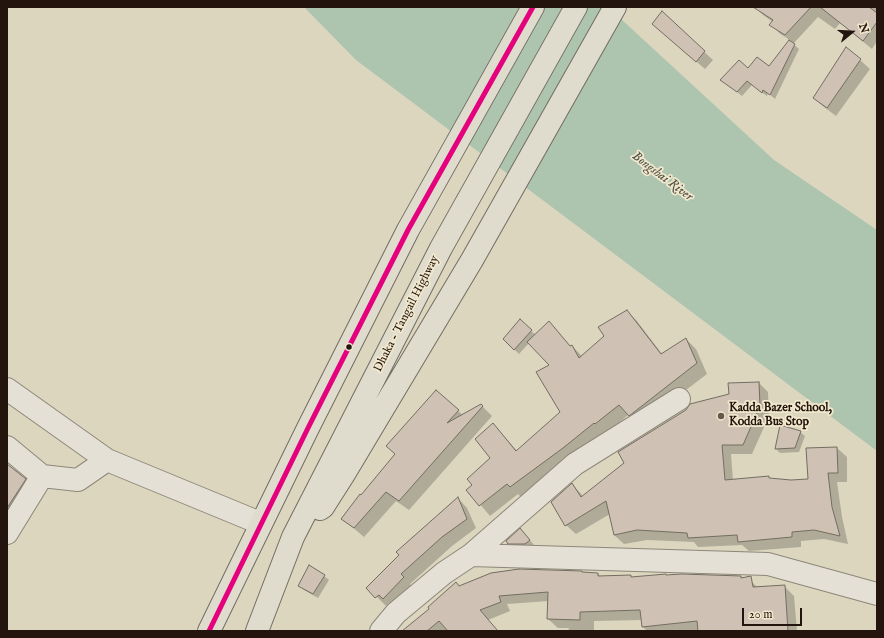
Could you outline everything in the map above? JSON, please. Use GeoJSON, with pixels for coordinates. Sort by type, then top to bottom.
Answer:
{"type":"FeatureCollection","features":[{"type":"Feature","properties":{"kind":"highway"},"geometry":{"type":"LineString","coordinates":[[209,631],[260,523],[408,230],[533,7]]}},
{"type":"Feature","properties":{"kind":"highway","name":"Dhaka - Tangail Highway"},"geometry":{"type":"LineString","coordinates":[[257,631],[293,537],[441,248],[576,7]]}},
{"type":"Feature","properties":{"kind":"highway"},"geometry":{"type":"LineString","coordinates":[[300,524],[323,507],[344,474],[472,260],[615,7]]}},
{"type":"Feature","properties":{"kind":"street"},"geometry":{"type":"LineString","coordinates":[[7,389],[107,460],[260,523]]}},
{"type":"Feature","properties":{"kind":"street"},"geometry":{"type":"LineString","coordinates":[[381,631],[396,613],[444,573],[471,555],[575,464],[679,399]]}},
{"type":"Feature","properties":{"kind":"street"},"geometry":{"type":"LineString","coordinates":[[7,447],[42,476],[78,480],[107,460]]}},
{"type":"Feature","properties":{"kind":"street"},"geometry":{"type":"LineString","coordinates":[[7,533],[42,476]]}},
{"type":"Feature","properties":{"kind":"street"},"geometry":{"type":"LineString","coordinates":[[471,555],[768,564],[877,594]]}},
{"type":"Feature","properties":{"kind":"water","name":"Bongshai River"},"geometry":{"type":"Polygon","coordinates":[[[304,7],[608,7],[774,160],[877,230],[877,451],[356,60],[304,7]]]}},
{"type":"Feature","properties":{"kind":"building"},"geometry":{"type":"Polygon","coordinates":[[[753,7],[811,7],[785,35],[769,25],[773,20],[753,7]]]}},
{"type":"Feature","properties":{"kind":"building"},"geometry":{"type":"Polygon","coordinates":[[[820,7],[869,7],[877,13],[877,22],[863,41],[820,7]]]}},
{"type":"Feature","properties":{"kind":"building"},"geometry":{"type":"Polygon","coordinates":[[[662,11],[705,51],[696,62],[652,24],[662,11]]]}},
{"type":"Feature","properties":{"kind":"building"},"geometry":{"type":"Polygon","coordinates":[[[789,40],[795,44],[770,95],[763,90],[762,93],[747,81],[737,92],[720,80],[739,60],[748,68],[757,57],[769,66],[789,40]]]}},
{"type":"Feature","properties":{"kind":"building"},"geometry":{"type":"Polygon","coordinates":[[[846,47],[861,59],[827,108],[813,98],[846,47]]]}},
{"type":"Feature","properties":{"kind":"building"},"geometry":{"type":"Polygon","coordinates":[[[627,310],[661,354],[686,338],[697,363],[629,416],[619,405],[510,487],[507,484],[479,506],[466,490],[472,485],[467,479],[490,458],[475,439],[493,423],[516,451],[560,412],[536,372],[549,365],[527,342],[549,321],[570,346],[572,345],[579,358],[604,336],[598,327],[627,310]]]}},
{"type":"Feature","properties":{"kind":"building"},"geometry":{"type":"Polygon","coordinates":[[[520,319],[532,330],[514,350],[503,339],[520,319]]]}},
{"type":"Feature","properties":{"kind":"building"},"geometry":{"type":"Polygon","coordinates":[[[759,382],[760,406],[743,445],[722,445],[725,480],[769,476],[769,478],[791,480],[808,479],[806,448],[837,447],[838,473],[828,473],[832,507],[840,536],[814,530],[792,532],[792,537],[738,542],[737,535],[688,538],[687,533],[637,530],[614,535],[606,501],[565,526],[551,502],[572,483],[581,497],[624,463],[618,452],[686,410],[690,404],[729,394],[728,383],[759,382]]]}},
{"type":"Feature","properties":{"kind":"building"},"geometry":{"type":"Polygon","coordinates":[[[436,390],[459,410],[447,423],[481,404],[483,406],[399,501],[386,492],[354,528],[341,519],[360,494],[361,495],[395,454],[386,446],[436,390]]]}},
{"type":"Feature","properties":{"kind":"building"},"geometry":{"type":"Polygon","coordinates":[[[780,425],[801,431],[795,448],[775,449],[780,425]]]}},
{"type":"Feature","properties":{"kind":"building"},"geometry":{"type":"Polygon","coordinates":[[[7,464],[26,479],[7,508],[7,464]]]}},
{"type":"Feature","properties":{"kind":"building"},"geometry":{"type":"Polygon","coordinates":[[[458,497],[467,519],[442,537],[401,574],[404,577],[383,599],[379,595],[375,598],[366,588],[399,555],[396,552],[458,497]]]}},
{"type":"Feature","properties":{"kind":"building"},"geometry":{"type":"Polygon","coordinates":[[[520,528],[530,540],[525,544],[508,544],[506,541],[520,528]]]}},
{"type":"Feature","properties":{"kind":"building"},"geometry":{"type":"Polygon","coordinates":[[[309,565],[325,575],[313,594],[298,586],[309,565]]]}},
{"type":"Feature","properties":{"kind":"building"},"geometry":{"type":"Polygon","coordinates":[[[519,569],[582,571],[598,573],[598,576],[631,575],[631,577],[666,574],[741,576],[741,578],[751,576],[753,587],[785,585],[788,631],[698,631],[697,621],[642,627],[640,610],[580,612],[580,620],[547,619],[548,592],[499,596],[501,602],[480,610],[498,631],[448,631],[439,621],[427,631],[402,631],[429,609],[428,607],[456,582],[459,586],[491,573],[519,569]]]}},
{"type":"Feature","properties":{"kind":"transit line"},"geometry":{"type":"LineString","coordinates":[[209,631],[308,428],[408,230],[533,7]]}},
{"type":"Feature","properties":{"kind":"place","name":"Kadda Bazer School, Kodda Bus Stop"},"geometry":{"type":"Point","coordinates":[721,416]}}]}
